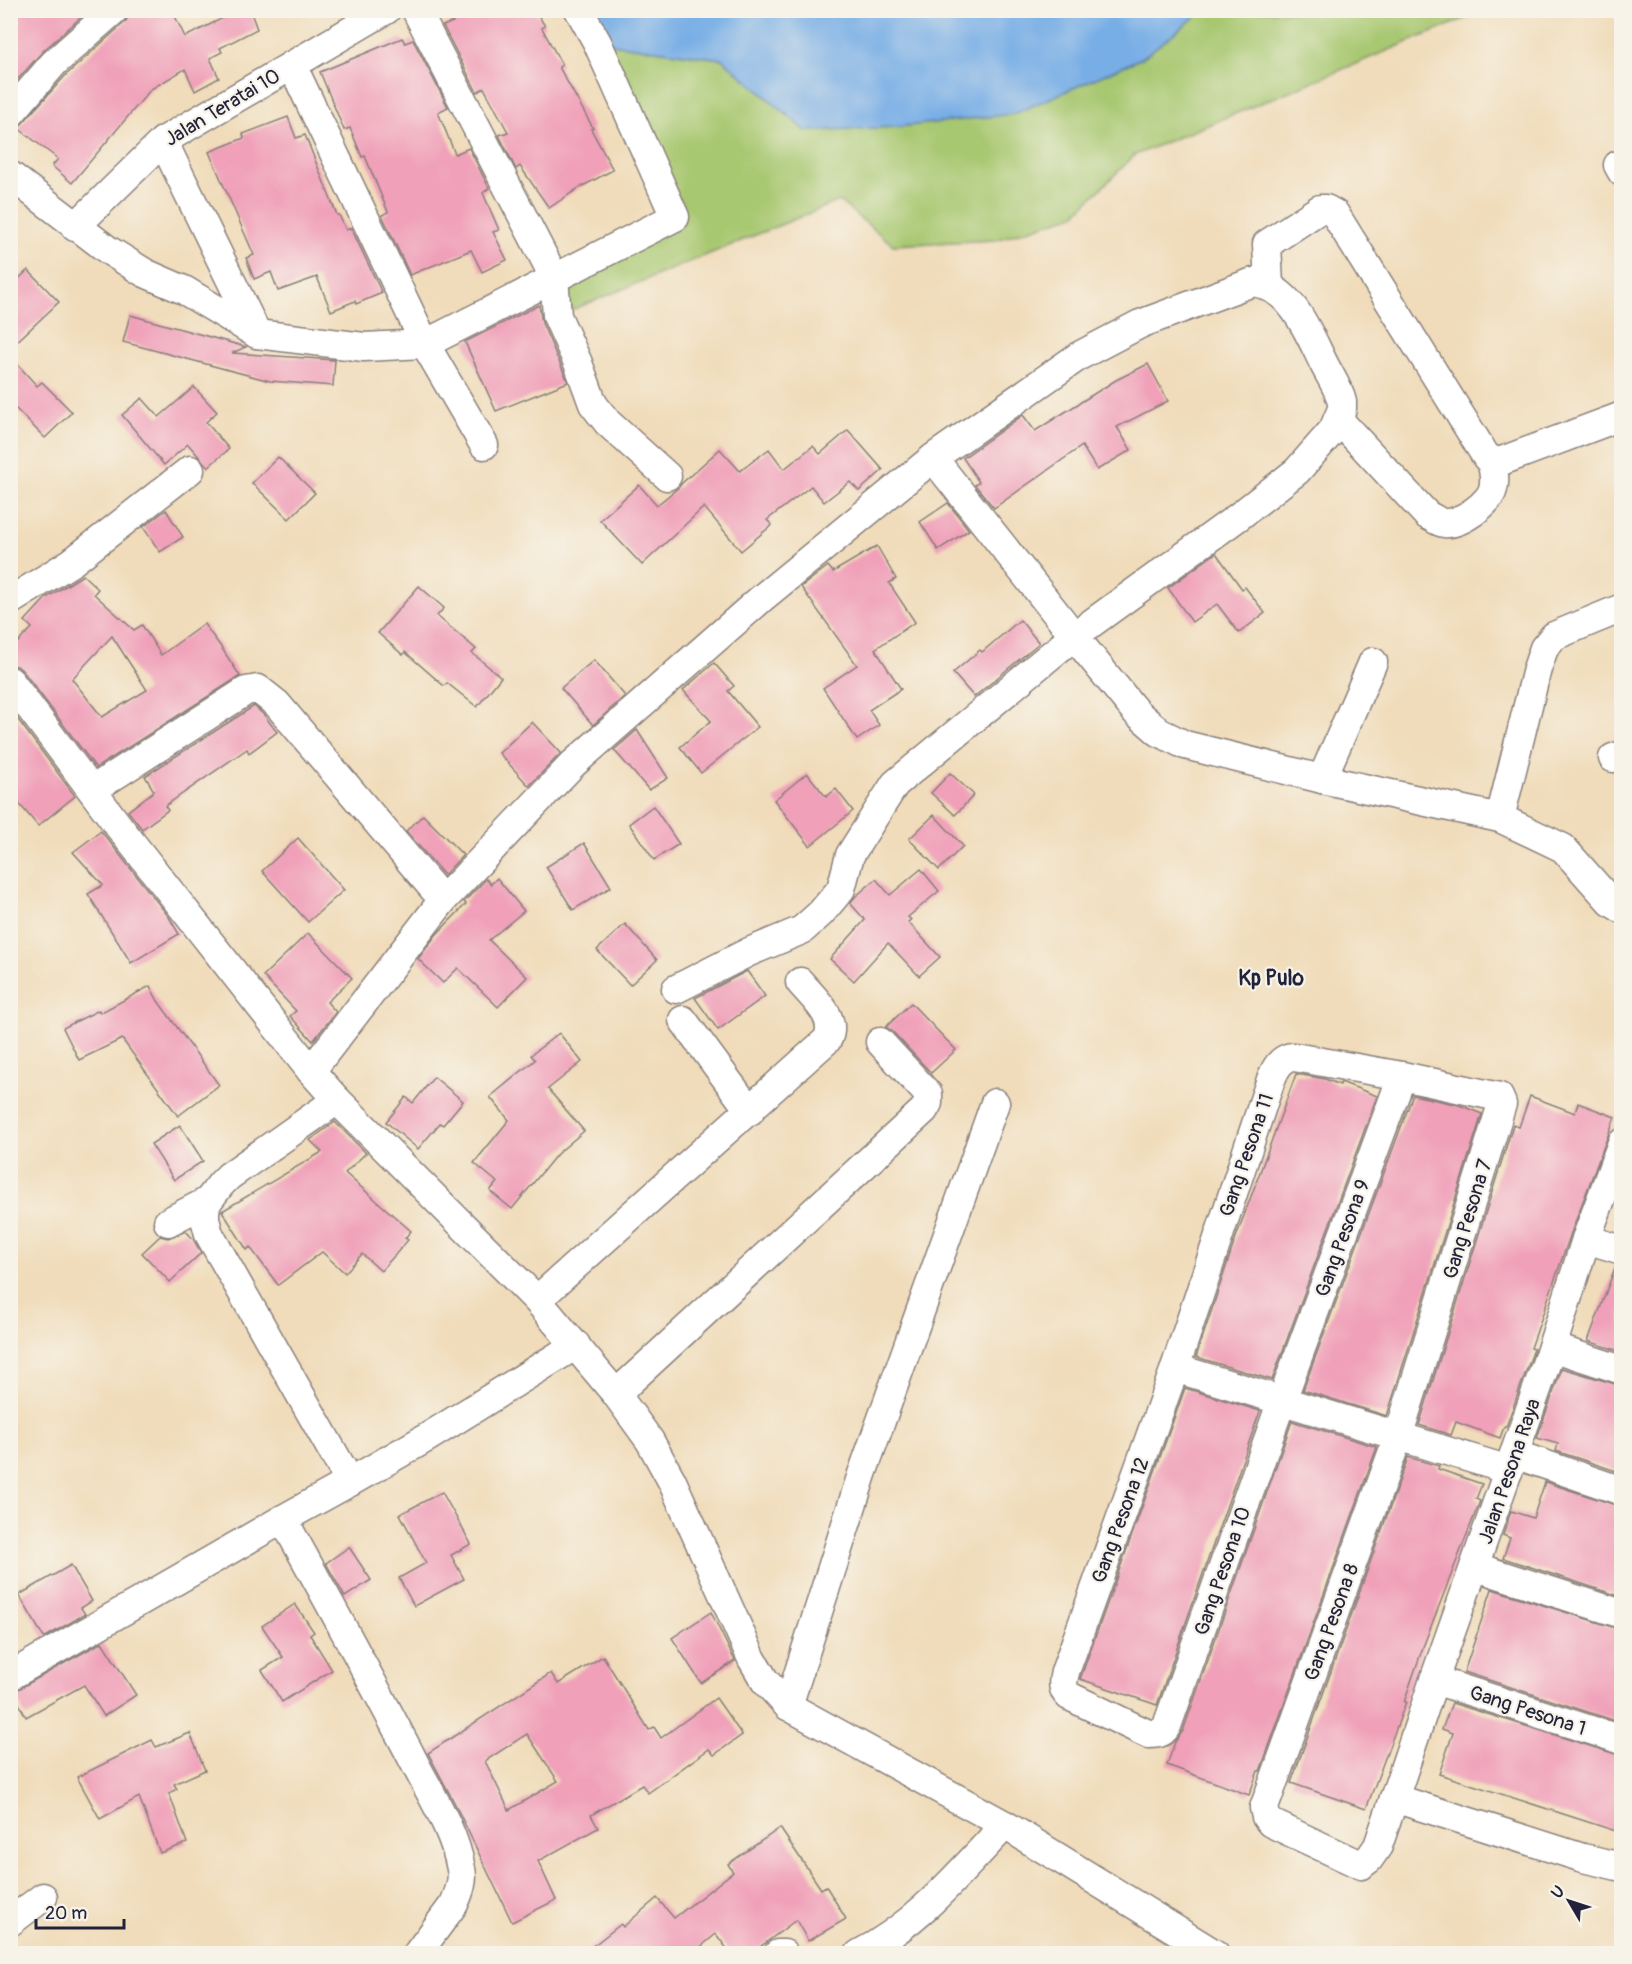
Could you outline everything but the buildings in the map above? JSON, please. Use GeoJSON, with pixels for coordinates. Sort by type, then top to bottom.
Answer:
{"type":"FeatureCollection","features":[{"type":"Feature","properties":{"kind":"street"},"geometry":{"type":"LineString","coordinates":[[10,114],[54,63],[114,10]]}},
{"type":"Feature","properties":{"kind":"street","name":"Jalan Teratai 10"},"geometry":{"type":"LineString","coordinates":[[75,227],[163,141],[386,10]]}},
{"type":"Feature","properties":{"kind":"street"},"geometry":{"type":"LineString","coordinates":[[416,10],[554,277],[557,316],[598,412],[667,476]]}},
{"type":"Feature","properties":{"kind":"street"},"geometry":{"type":"LineString","coordinates":[[10,176],[75,227],[146,273],[184,290],[257,334],[364,347],[424,344],[675,217],[597,42],[579,10]]}},
{"type":"Feature","properties":{"kind":"street"},"geometry":{"type":"LineString","coordinates":[[292,65],[424,344],[484,445]]}},
{"type":"Feature","properties":{"kind":"street"},"geometry":{"type":"LineString","coordinates":[[163,141],[257,334]]}},
{"type":"Feature","properties":{"kind":"street"},"geometry":{"type":"LineString","coordinates":[[1269,286],[1266,251],[1269,243],[1320,209],[1326,209],[1332,212],[1484,455],[1491,460],[1499,462],[1622,416]]}},
{"type":"Feature","properties":{"kind":"street"},"geometry":{"type":"LineString","coordinates":[[312,1071],[443,900],[573,764],[762,598],[933,458],[1079,356],[1140,324],[1253,282],[1269,286],[1280,294],[1306,328],[1341,397],[1342,409],[1338,419],[1318,449],[1297,471],[1238,517],[1074,636],[896,784],[850,855],[841,889],[821,913],[802,930],[749,952],[676,989]]}},
{"type":"Feature","properties":{"kind":"street"},"geometry":{"type":"LineString","coordinates":[[1338,419],[1427,514],[1443,523],[1456,521],[1469,515],[1491,497],[1495,479],[1491,460]]}},
{"type":"Feature","properties":{"kind":"street"},"geometry":{"type":"LineString","coordinates":[[933,458],[1136,712],[1159,732],[1185,745],[1322,779],[1500,818],[1563,848],[1611,902],[1622,909]]}},
{"type":"Feature","properties":{"kind":"street"},"geometry":{"type":"LineString","coordinates":[[10,601],[72,562],[190,470]]}},
{"type":"Feature","properties":{"kind":"street"},"geometry":{"type":"LineString","coordinates":[[1500,818],[1536,669],[1544,648],[1554,636],[1622,608]]}},
{"type":"Feature","properties":{"kind":"street"},"geometry":{"type":"LineString","coordinates":[[1322,779],[1373,662]]}},
{"type":"Feature","properties":{"kind":"street"},"geometry":{"type":"LineString","coordinates":[[10,681],[92,790],[312,1071],[337,1100],[537,1300],[616,1394],[650,1441],[672,1481],[752,1659],[765,1681],[788,1706],[1005,1825],[1215,1953]]}},
{"type":"Feature","properties":{"kind":"street"},"geometry":{"type":"LineString","coordinates":[[92,790],[246,692],[258,689],[277,704],[443,900]]}},
{"type":"Feature","properties":{"kind":"street"},"geometry":{"type":"LineString","coordinates":[[537,1300],[827,1040],[831,1023],[828,1016],[800,982]]}},
{"type":"Feature","properties":{"kind":"street"},"geometry":{"type":"LineString","coordinates":[[683,1020],[750,1111]]}},
{"type":"Feature","properties":{"kind":"street"},"geometry":{"type":"LineString","coordinates":[[616,1394],[924,1110],[928,1103],[928,1094],[880,1041]]}},
{"type":"Feature","properties":{"kind":"street","name":"Gang Pesona 11"},"geometry":{"type":"LineString","coordinates":[[1175,1368],[1266,1094],[1279,1064],[1288,1058],[1294,1058],[1402,1076]]}},
{"type":"Feature","properties":{"kind":"street","name":"Gang Pesona 9"},"geometry":{"type":"LineString","coordinates":[[1282,1400],[1402,1076]]}},
{"type":"Feature","properties":{"kind":"street","name":"Gang Pesona 7"},"geometry":{"type":"LineString","coordinates":[[1398,1437],[1503,1104],[1502,1100],[1495,1095],[1402,1076]]}},
{"type":"Feature","properties":{"kind":"street"},"geometry":{"type":"LineString","coordinates":[[168,1222],[208,1201],[230,1176],[337,1100]]}},
{"type":"Feature","properties":{"kind":"street"},"geometry":{"type":"LineString","coordinates":[[788,1706],[862,1474],[995,1103]]}},
{"type":"Feature","properties":{"kind":"street","name":"Jalan Pesona Raya"},"geometry":{"type":"LineString","coordinates":[[1361,1865],[1369,1859],[1378,1846],[1552,1347],[1586,1239],[1622,1143]]}},
{"type":"Feature","properties":{"kind":"street"},"geometry":{"type":"LineString","coordinates":[[208,1201],[205,1219],[208,1234],[350,1482]]}},
{"type":"Feature","properties":{"kind":"street"},"geometry":{"type":"LineString","coordinates":[[1586,1239],[1622,1250]]}},
{"type":"Feature","properties":{"kind":"street"},"geometry":{"type":"LineString","coordinates":[[10,1676],[428,1437],[576,1345]]}},
{"type":"Feature","properties":{"kind":"street"},"geometry":{"type":"LineString","coordinates":[[1552,1347],[1622,1370]]}},
{"type":"Feature","properties":{"kind":"street"},"geometry":{"type":"LineString","coordinates":[[1175,1368],[1398,1437],[1511,1462],[1622,1491]]}},
{"type":"Feature","properties":{"kind":"street","name":"Gang Pesona 12"},"geometry":{"type":"LineString","coordinates":[[1154,1734],[1148,1734],[1069,1696],[1063,1686],[1065,1672],[1175,1368]]}},
{"type":"Feature","properties":{"kind":"street","name":"Gang Pesona 10"},"geometry":{"type":"LineString","coordinates":[[1154,1734],[1164,1731],[1167,1726],[1282,1400]]}},
{"type":"Feature","properties":{"kind":"street","name":"Gang Pesona 8"},"geometry":{"type":"LineString","coordinates":[[1361,1865],[1271,1822],[1266,1817],[1263,1808],[1398,1437]]}},
{"type":"Feature","properties":{"kind":"street"},"geometry":{"type":"LineString","coordinates":[[283,1519],[366,1670],[444,1821],[459,1858],[462,1872],[454,1904],[417,1953]]}},
{"type":"Feature","properties":{"kind":"street"},"geometry":{"type":"LineString","coordinates":[[1476,1567],[1622,1614]]}},
{"type":"Feature","properties":{"kind":"street","name":"Gang Pesona 1"},"geometry":{"type":"LineString","coordinates":[[1434,1680],[1622,1740]]}},
{"type":"Feature","properties":{"kind":"street"},"geometry":{"type":"LineString","coordinates":[[1394,1798],[1582,1858],[1622,1867]]}},
{"type":"Feature","properties":{"kind":"street"},"geometry":{"type":"LineString","coordinates":[[859,1953],[907,1923],[946,1888],[1005,1825]]}},
{"type":"Feature","properties":{"kind":"street"},"geometry":{"type":"LineString","coordinates":[[10,1922],[43,1897]]}},
{"type":"Feature","properties":{"kind":"street"},"geometry":{"type":"LineString","coordinates":[[778,1953],[784,1953]]}},
{"type":"Feature","properties":{"kind":"green space"},"geometry":{"type":"Polygon","coordinates":[[[1203,11],[1481,12],[1135,155],[1074,215],[996,240],[893,245],[839,201],[557,316],[554,277],[675,217],[597,42],[722,59],[806,131],[1142,58],[1203,11]]]}},
{"type":"Feature","properties":{"kind":"water"},"geometry":{"type":"Polygon","coordinates":[[[579,11],[1203,11],[1142,58],[1014,114],[898,127],[806,131],[722,59],[597,42],[579,11]]]}},
{"type":"Feature","properties":{"kind":"district","name":"Kp Pulo"},"geometry":{"type":"Point","coordinates":[1271,978]}}]}
